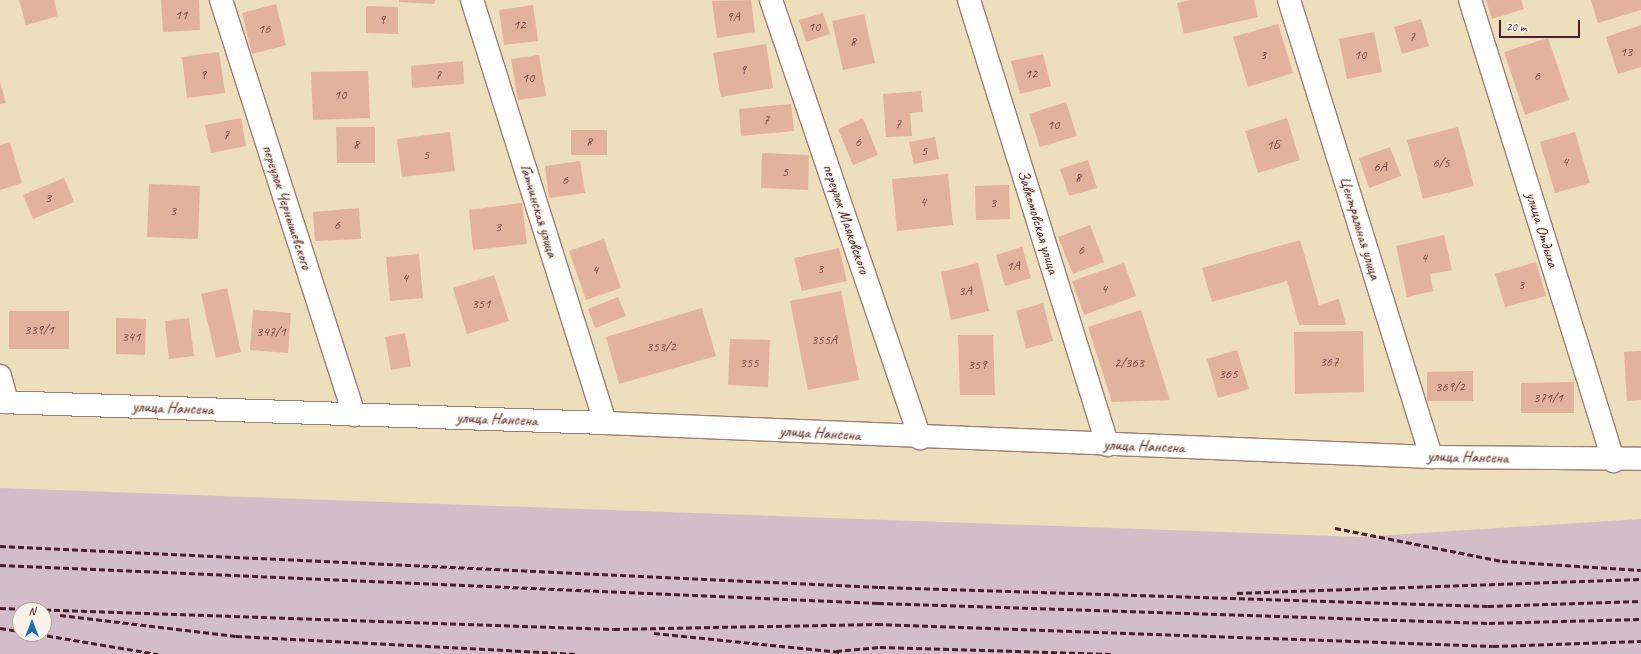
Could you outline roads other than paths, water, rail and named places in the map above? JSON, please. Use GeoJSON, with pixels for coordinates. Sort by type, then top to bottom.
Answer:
{"type":"FeatureCollection","features":[{"type":"Feature","properties":{"kind":"street","name":"переулок Чернышевского"},"geometry":{"type":"LineString","coordinates":[[221,0],[354,414]]}},
{"type":"Feature","properties":{"kind":"street","name":"Гатчинская улица"},"geometry":{"type":"LineString","coordinates":[[472,0],[605,423]]}},
{"type":"Feature","properties":{"kind":"street","name":"переулок Маяковского"},"geometry":{"type":"LineString","coordinates":[[771,0],[920,438]]}},
{"type":"Feature","properties":{"kind":"street","name":"Завкомовская улица"},"geometry":{"type":"LineString","coordinates":[[969,0],[1108,445]]}},
{"type":"Feature","properties":{"kind":"street","name":"Центральная улица"},"geometry":{"type":"LineString","coordinates":[[1289,0],[1431,457]]}},
{"type":"Feature","properties":{"kind":"street","name":"улица Отдыха"},"geometry":{"type":"LineString","coordinates":[[1470,0],[1614,461]]}},
{"type":"Feature","properties":{"kind":"street"},"geometry":{"type":"LineString","coordinates":[[0,376],[3,402]]}},
{"type":"Feature","properties":{"kind":"street","name":"улица Нансена"},"geometry":{"type":"LineString","coordinates":[[3,402],[605,423],[920,438],[1431,457],[1614,461],[1641,459]]}},
{"type":"Feature","properties":{"kind":"railway"},"geometry":{"type":"LineString","coordinates":[[1335,528],[1502,561],[1641,570]]}},
{"type":"Feature","properties":{"kind":"railway"},"geometry":{"type":"LineString","coordinates":[[0,546],[879,587],[1488,606],[1641,601]]}},
{"type":"Feature","properties":{"kind":"railway"},"geometry":{"type":"LineString","coordinates":[[0,565],[878,603],[1489,623],[1641,619]]}},
{"type":"Feature","properties":{"kind":"railway"},"geometry":{"type":"LineString","coordinates":[[1237,593],[1641,579]]}},
{"type":"Feature","properties":{"kind":"railway"},"geometry":{"type":"LineString","coordinates":[[0,608],[614,629],[877,624],[1493,646],[1641,641]]}},
{"type":"Feature","properties":{"kind":"railway"},"geometry":{"type":"LineString","coordinates":[[60,615],[236,636],[578,654]]}},
{"type":"Feature","properties":{"kind":"railway"},"geometry":{"type":"LineString","coordinates":[[0,628],[12,630]]}},
{"type":"Feature","properties":{"kind":"railway"},"geometry":{"type":"LineString","coordinates":[[654,633],[841,652]]}},
{"type":"Feature","properties":{"kind":"railway"},"geometry":{"type":"LineString","coordinates":[[52,636],[158,654]]}},
{"type":"Feature","properties":{"kind":"railway"},"geometry":{"type":"LineString","coordinates":[[836,651],[880,647],[1112,654]]}}]}
